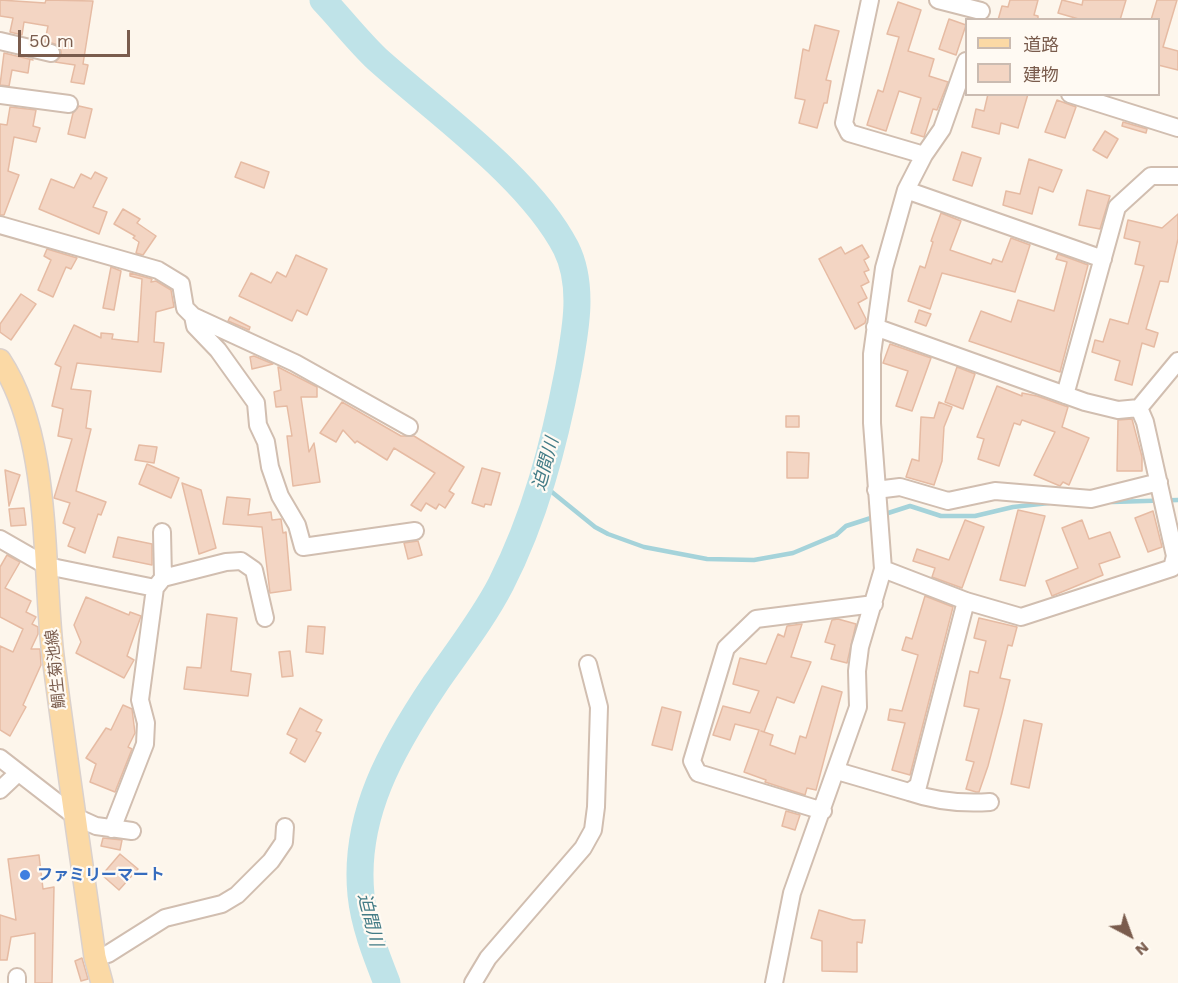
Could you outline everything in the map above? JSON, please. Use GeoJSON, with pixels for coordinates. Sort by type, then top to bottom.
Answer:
{"type":"FeatureCollection","features":[{"type":"Feature","properties":{"kind":"main road","name":"鯛生菊池線"},"geometry":{"type":"LineString","coordinates":[[0,360],[14,381],[27,422],[37,473],[53,653],[95,957],[102,983]]}},
{"type":"Feature","properties":{"kind":"street"},"geometry":{"type":"LineString","coordinates":[[870,0],[844,123],[849,133],[924,155]]}},
{"type":"Feature","properties":{"kind":"street"},"geometry":{"type":"LineString","coordinates":[[938,0],[982,10]]}},
{"type":"Feature","properties":{"kind":"street"},"geometry":{"type":"LineString","coordinates":[[0,41],[51,53]]}},
{"type":"Feature","properties":{"kind":"street"},"geometry":{"type":"LineString","coordinates":[[774,983],[792,893],[858,707],[857,671],[860,646],[883,569],[872,423],[875,327],[884,268],[906,190],[924,155],[942,129],[965,65]]}},
{"type":"Feature","properties":{"kind":"street"},"geometry":{"type":"LineString","coordinates":[[0,95],[69,104]]}},
{"type":"Feature","properties":{"kind":"street"},"geometry":{"type":"LineString","coordinates":[[1076,96],[1178,128]]}},
{"type":"Feature","properties":{"kind":"street"},"geometry":{"type":"LineString","coordinates":[[1065,395],[1117,207],[1150,176],[1178,176]]}},
{"type":"Feature","properties":{"kind":"street"},"geometry":{"type":"LineString","coordinates":[[906,190],[1103,259]]}},
{"type":"Feature","properties":{"kind":"street"},"geometry":{"type":"LineString","coordinates":[[0,225],[158,270],[181,284],[185,308],[193,316],[294,363],[409,427]]}},
{"type":"Feature","properties":{"kind":"street"},"geometry":{"type":"LineString","coordinates":[[193,316],[195,326],[218,350],[256,403],[258,425],[266,442],[270,467],[280,496],[297,525],[303,547],[415,531]]}},
{"type":"Feature","properties":{"kind":"street"},"geometry":{"type":"LineString","coordinates":[[875,327],[1065,395],[1118,410],[1139,408],[1178,361]]}},
{"type":"Feature","properties":{"kind":"street"},"geometry":{"type":"LineString","coordinates":[[883,569],[966,601],[1021,617],[1175,572],[1175,556],[1159,483],[1145,422],[1139,408]]}},
{"type":"Feature","properties":{"kind":"street"},"geometry":{"type":"LineString","coordinates":[[876,490],[900,487],[948,501],[995,491],[1091,499],[1159,483]]}},
{"type":"Feature","properties":{"kind":"street"},"geometry":{"type":"LineString","coordinates":[[112,828],[145,744],[146,723],[140,700],[159,583],[162,532]]}},
{"type":"Feature","properties":{"kind":"street"},"geometry":{"type":"LineString","coordinates":[[0,539],[47,566],[159,583],[226,562],[241,561],[254,570],[265,618]]}},
{"type":"Feature","properties":{"kind":"street"},"geometry":{"type":"LineString","coordinates":[[909,792],[918,786],[966,601]]}},
{"type":"Feature","properties":{"kind":"street"},"geometry":{"type":"LineString","coordinates":[[823,811],[698,773],[692,761],[726,648],[756,619],[874,604]]}},
{"type":"Feature","properties":{"kind":"street"},"geometry":{"type":"LineString","coordinates":[[473,983],[488,958],[583,848],[593,830],[599,707],[588,663]]}},
{"type":"Feature","properties":{"kind":"street"},"geometry":{"type":"LineString","coordinates":[[1,762],[76,817],[96,826],[132,831]]}},
{"type":"Feature","properties":{"kind":"street"},"geometry":{"type":"LineString","coordinates":[[837,771],[909,792],[968,804],[990,801]]}},
{"type":"Feature","properties":{"kind":"street"},"geometry":{"type":"LineString","coordinates":[[0,790],[18,773]]}},
{"type":"Feature","properties":{"kind":"street"},"geometry":{"type":"LineString","coordinates":[[95,957],[108,954],[165,918],[222,904],[237,895],[271,861],[284,842],[285,827]]}},
{"type":"Feature","properties":{"kind":"building"},"geometry":{"type":"Polygon","coordinates":[[[0,0],[45,3],[46,0],[93,1],[83,64],[88,65],[84,84],[71,82],[75,65],[55,62],[61,56],[61,51],[58,45],[45,41],[48,26],[24,22],[22,35],[10,32],[13,18],[0,16],[0,0]]]}},
{"type":"Feature","properties":{"kind":"building"},"geometry":{"type":"Polygon","coordinates":[[[1010,0],[1038,0],[1034,15],[1038,18],[999,18],[1002,6],[1008,7],[1010,0]]]}},
{"type":"Feature","properties":{"kind":"building"},"geometry":{"type":"Polygon","coordinates":[[[1062,0],[1082,5],[1083,0],[1126,0],[1121,18],[1075,18],[1058,13],[1062,0]]]}},
{"type":"Feature","properties":{"kind":"building"},"geometry":{"type":"Polygon","coordinates":[[[1157,0],[1177,0],[1163,47],[1178,51],[1178,70],[1160,66],[1160,18],[1152,18],[1157,0]]]}},
{"type":"Feature","properties":{"kind":"building"},"geometry":{"type":"Polygon","coordinates":[[[898,2],[921,10],[908,51],[934,59],[929,76],[948,82],[937,110],[933,109],[924,137],[911,133],[921,98],[899,91],[886,131],[867,125],[878,90],[883,92],[899,37],[887,34],[898,2]]]}},
{"type":"Feature","properties":{"kind":"building"},"geometry":{"type":"Polygon","coordinates":[[[949,19],[965,25],[956,55],[939,49],[949,19]]]}},
{"type":"Feature","properties":{"kind":"building"},"geometry":{"type":"Polygon","coordinates":[[[815,25],[839,31],[826,80],[831,81],[827,103],[824,103],[817,128],[799,123],[805,100],[795,98],[803,49],[809,51],[815,25]]]}},
{"type":"Feature","properties":{"kind":"building"},"geometry":{"type":"Polygon","coordinates":[[[4,53],[30,59],[28,73],[12,70],[9,86],[0,85],[4,53]]]}},
{"type":"Feature","properties":{"kind":"building"},"geometry":{"type":"Polygon","coordinates":[[[988,96],[1027,96],[1018,128],[1001,123],[999,134],[972,127],[976,109],[984,111],[988,96]]]}},
{"type":"Feature","properties":{"kind":"building"},"geometry":{"type":"Polygon","coordinates":[[[1057,100],[1076,107],[1065,138],[1045,132],[1057,100]]]}},
{"type":"Feature","properties":{"kind":"building"},"geometry":{"type":"Polygon","coordinates":[[[79,106],[92,109],[85,138],[68,134],[73,113],[79,106]]]}},
{"type":"Feature","properties":{"kind":"building"},"geometry":{"type":"Polygon","coordinates":[[[10,107],[36,110],[33,126],[40,128],[36,142],[14,137],[8,171],[19,175],[4,215],[0,215],[0,124],[7,125],[10,107]]]}},
{"type":"Feature","properties":{"kind":"building"},"geometry":{"type":"Polygon","coordinates":[[[1123,122],[1147,129],[1146,133],[1122,126],[1123,122]]]}},
{"type":"Feature","properties":{"kind":"building"},"geometry":{"type":"Polygon","coordinates":[[[1105,131],[1118,139],[1107,158],[1093,150],[1105,131]]]}},
{"type":"Feature","properties":{"kind":"building"},"geometry":{"type":"Polygon","coordinates":[[[962,152],[981,158],[972,186],[953,180],[962,152]]]}},
{"type":"Feature","properties":{"kind":"building"},"geometry":{"type":"Polygon","coordinates":[[[1029,159],[1062,170],[1053,192],[1039,187],[1032,214],[1003,205],[1006,191],[1020,194],[1029,159]]]}},
{"type":"Feature","properties":{"kind":"building"},"geometry":{"type":"Polygon","coordinates":[[[241,162],[269,172],[264,188],[235,177],[241,162]]]}},
{"type":"Feature","properties":{"kind":"building"},"geometry":{"type":"Polygon","coordinates":[[[95,172],[107,178],[93,207],[107,212],[99,234],[39,209],[51,179],[74,188],[81,174],[91,179],[95,172]]]}},
{"type":"Feature","properties":{"kind":"building"},"geometry":{"type":"Polygon","coordinates":[[[1087,190],[1110,196],[1100,229],[1079,225],[1087,190]]]}},
{"type":"Feature","properties":{"kind":"building"},"geometry":{"type":"Polygon","coordinates":[[[123,209],[140,219],[137,223],[156,236],[143,255],[136,253],[139,242],[133,238],[135,236],[114,224],[123,209]]]}},
{"type":"Feature","properties":{"kind":"building"},"geometry":{"type":"Polygon","coordinates":[[[941,213],[961,221],[950,250],[991,264],[993,259],[1002,262],[1011,238],[1030,245],[1015,292],[942,273],[930,309],[908,301],[920,266],[925,268],[941,213]]]}},
{"type":"Feature","properties":{"kind":"building"},"geometry":{"type":"Polygon","coordinates":[[[1178,214],[1178,239],[1168,282],[1160,281],[1146,329],[1158,333],[1154,347],[1142,343],[1132,385],[1115,380],[1120,361],[1092,352],[1095,340],[1103,342],[1110,319],[1128,324],[1144,266],[1135,264],[1140,242],[1124,238],[1128,220],[1162,228],[1178,214]]]}},
{"type":"Feature","properties":{"kind":"building"},"geometry":{"type":"Polygon","coordinates":[[[862,245],[869,257],[864,260],[869,270],[864,272],[869,282],[861,286],[867,298],[858,303],[866,319],[865,323],[855,329],[819,259],[841,247],[845,254],[862,245]]]}},
{"type":"Feature","properties":{"kind":"building"},"geometry":{"type":"Polygon","coordinates":[[[47,249],[77,258],[71,269],[66,267],[53,297],[38,290],[51,260],[44,256],[47,249]]]}},
{"type":"Feature","properties":{"kind":"building"},"geometry":{"type":"Polygon","coordinates":[[[1058,254],[1088,265],[1060,372],[969,341],[981,311],[1011,322],[1018,300],[1054,311],[1067,262],[1056,259],[1058,254]]]}},
{"type":"Feature","properties":{"kind":"building"},"geometry":{"type":"Polygon","coordinates":[[[296,255],[327,269],[307,315],[297,310],[292,321],[239,296],[251,273],[271,283],[277,272],[286,277],[296,255]]]}},
{"type":"Feature","properties":{"kind":"building"},"geometry":{"type":"Polygon","coordinates":[[[111,267],[121,271],[114,310],[103,308],[111,267]]]}},
{"type":"Feature","properties":{"kind":"building"},"geometry":{"type":"Polygon","coordinates":[[[130,273],[152,279],[151,282],[156,281],[171,290],[174,307],[156,312],[154,342],[164,343],[161,372],[77,363],[71,389],[91,391],[86,428],[91,429],[76,491],[106,502],[101,515],[98,514],[85,553],[68,546],[75,528],[63,523],[70,503],[54,498],[72,439],[58,436],[63,409],[52,406],[61,367],[55,364],[74,325],[101,338],[101,333],[113,334],[112,339],[138,342],[142,279],[130,276],[130,273]]]}},
{"type":"Feature","properties":{"kind":"building"},"geometry":{"type":"Polygon","coordinates":[[[21,294],[36,304],[11,340],[0,332],[0,324],[21,294]]]}},
{"type":"Feature","properties":{"kind":"building"},"geometry":{"type":"Polygon","coordinates":[[[919,310],[931,314],[926,326],[915,322],[919,310]]]}},
{"type":"Feature","properties":{"kind":"building"},"geometry":{"type":"Polygon","coordinates":[[[230,317],[250,327],[249,330],[228,321],[230,317]]]}},
{"type":"Feature","properties":{"kind":"building"},"geometry":{"type":"Polygon","coordinates":[[[890,344],[931,358],[912,411],[896,406],[908,371],[883,363],[890,344]]]}},
{"type":"Feature","properties":{"kind":"building"},"geometry":{"type":"Polygon","coordinates":[[[254,356],[273,364],[252,369],[250,357],[254,356]]]}},
{"type":"Feature","properties":{"kind":"building"},"geometry":{"type":"Polygon","coordinates":[[[278,367],[317,387],[317,397],[301,397],[309,452],[314,443],[320,482],[293,486],[287,436],[292,436],[287,406],[276,407],[274,392],[281,390],[278,367]]]}},
{"type":"Feature","properties":{"kind":"building"},"geometry":{"type":"Polygon","coordinates":[[[957,367],[975,374],[963,409],[945,402],[957,367]]]}},
{"type":"Feature","properties":{"kind":"building"},"geometry":{"type":"Polygon","coordinates":[[[997,386],[1022,396],[1022,393],[1037,396],[1068,407],[1062,427],[1089,438],[1069,485],[1063,482],[1060,486],[1034,475],[1055,432],[1022,420],[1020,425],[1014,423],[999,466],[978,459],[984,439],[977,437],[997,386]]]}},
{"type":"Feature","properties":{"kind":"building"},"geometry":{"type":"Polygon","coordinates":[[[342,402],[401,436],[414,436],[464,467],[449,491],[454,494],[445,508],[439,504],[436,509],[426,503],[421,511],[411,505],[435,473],[394,448],[387,460],[357,441],[355,443],[343,430],[336,442],[320,433],[342,402]]]}},
{"type":"Feature","properties":{"kind":"building"},"geometry":{"type":"Polygon","coordinates":[[[939,402],[952,407],[944,427],[942,461],[934,485],[906,477],[912,459],[919,461],[921,417],[934,418],[939,402]]]}},
{"type":"Feature","properties":{"kind":"building"},"geometry":{"type":"Polygon","coordinates":[[[786,416],[799,416],[799,427],[786,427],[786,416]]]}},
{"type":"Feature","properties":{"kind":"building"},"geometry":{"type":"Polygon","coordinates":[[[1132,419],[1142,457],[1142,471],[1117,471],[1118,420],[1132,419]]]}},
{"type":"Feature","properties":{"kind":"building"},"geometry":{"type":"Polygon","coordinates":[[[139,445],[157,447],[154,463],[135,460],[139,445]]]}},
{"type":"Feature","properties":{"kind":"building"},"geometry":{"type":"Polygon","coordinates":[[[787,452],[809,453],[808,478],[787,478],[787,452]]]}},
{"type":"Feature","properties":{"kind":"building"},"geometry":{"type":"Polygon","coordinates":[[[147,464],[179,478],[171,498],[139,484],[147,464]]]}},
{"type":"Feature","properties":{"kind":"building"},"geometry":{"type":"Polygon","coordinates":[[[482,468],[500,473],[491,505],[485,504],[484,507],[472,503],[482,468]]]}},
{"type":"Feature","properties":{"kind":"building"},"geometry":{"type":"Polygon","coordinates":[[[5,470],[20,475],[9,506],[5,470]]]}},
{"type":"Feature","properties":{"kind":"building"},"geometry":{"type":"Polygon","coordinates":[[[182,483],[201,490],[216,548],[199,554],[182,483]]]}},
{"type":"Feature","properties":{"kind":"building"},"geometry":{"type":"Polygon","coordinates":[[[227,497],[250,499],[248,515],[271,512],[272,520],[281,519],[283,533],[286,532],[291,590],[270,593],[262,527],[223,524],[227,497]]]}},
{"type":"Feature","properties":{"kind":"building"},"geometry":{"type":"Polygon","coordinates":[[[24,508],[26,525],[11,526],[9,509],[24,508]]]}},
{"type":"Feature","properties":{"kind":"building"},"geometry":{"type":"Polygon","coordinates":[[[1018,510],[1045,516],[1025,586],[1000,580],[1018,510]]]}},
{"type":"Feature","properties":{"kind":"building"},"geometry":{"type":"Polygon","coordinates":[[[1153,511],[1162,547],[1148,552],[1135,518],[1153,511]]]}},
{"type":"Feature","properties":{"kind":"building"},"geometry":{"type":"Polygon","coordinates":[[[965,520],[984,527],[962,588],[932,577],[935,568],[913,561],[917,549],[949,560],[965,520]]]}},
{"type":"Feature","properties":{"kind":"building"},"geometry":{"type":"Polygon","coordinates":[[[1082,520],[1089,539],[1110,532],[1120,557],[1099,564],[1103,575],[1052,596],[1046,581],[1078,568],[1062,528],[1082,520]]]}},
{"type":"Feature","properties":{"kind":"building"},"geometry":{"type":"Polygon","coordinates":[[[118,537],[152,544],[152,565],[113,557],[118,537]]]}},
{"type":"Feature","properties":{"kind":"building"},"geometry":{"type":"Polygon","coordinates":[[[418,541],[422,555],[408,559],[404,543],[418,541]]]}},
{"type":"Feature","properties":{"kind":"building"},"geometry":{"type":"Polygon","coordinates":[[[7,555],[20,562],[5,588],[31,601],[26,612],[36,617],[32,624],[38,627],[38,634],[31,649],[40,649],[41,665],[23,705],[26,707],[10,736],[0,730],[0,646],[13,652],[23,629],[0,617],[0,567],[7,555]]]}},
{"type":"Feature","properties":{"kind":"building"},"geometry":{"type":"Polygon","coordinates":[[[925,596],[953,607],[910,775],[892,770],[905,723],[888,720],[890,709],[902,711],[918,655],[902,650],[906,637],[912,639],[925,596]]]}},
{"type":"Feature","properties":{"kind":"building"},"geometry":{"type":"Polygon","coordinates":[[[86,597],[129,615],[130,612],[141,616],[127,656],[134,660],[124,678],[76,653],[81,642],[74,625],[86,597]]]}},
{"type":"Feature","properties":{"kind":"building"},"geometry":{"type":"Polygon","coordinates":[[[207,614],[237,618],[231,671],[251,674],[248,696],[184,689],[187,667],[201,668],[207,614]]]}},
{"type":"Feature","properties":{"kind":"building"},"geometry":{"type":"Polygon","coordinates":[[[979,618],[1017,627],[1012,646],[1008,645],[1000,678],[1010,680],[1002,713],[988,766],[979,792],[976,792],[966,789],[974,762],[966,760],[979,709],[964,706],[970,671],[978,673],[986,641],[974,638],[979,618]]]}},
{"type":"Feature","properties":{"kind":"building"},"geometry":{"type":"Polygon","coordinates":[[[838,619],[856,624],[847,663],[831,659],[835,645],[825,642],[832,620],[838,619]]]}},
{"type":"Feature","properties":{"kind":"building"},"geometry":{"type":"Polygon","coordinates":[[[802,624],[791,657],[811,662],[794,703],[777,697],[764,732],[773,735],[770,745],[795,754],[800,736],[806,738],[822,686],[842,692],[816,790],[807,788],[805,795],[765,782],[766,780],[744,772],[759,730],[735,724],[730,740],[713,735],[723,706],[750,713],[759,691],[733,684],[740,658],[766,664],[778,634],[784,637],[787,626],[802,624]]]}},
{"type":"Feature","properties":{"kind":"building"},"geometry":{"type":"Polygon","coordinates":[[[308,626],[325,627],[323,654],[306,652],[308,626]]]}},
{"type":"Feature","properties":{"kind":"building"},"geometry":{"type":"Polygon","coordinates":[[[290,651],[293,676],[282,677],[279,652],[290,651]]]}},
{"type":"Feature","properties":{"kind":"building"},"geometry":{"type":"Polygon","coordinates":[[[123,705],[132,709],[135,733],[128,747],[132,749],[115,792],[90,782],[96,764],[86,758],[106,728],[111,730],[123,705]]]}},
{"type":"Feature","properties":{"kind":"building"},"geometry":{"type":"Polygon","coordinates":[[[662,707],[681,712],[672,750],[652,745],[662,707]]]}},
{"type":"Feature","properties":{"kind":"building"},"geometry":{"type":"Polygon","coordinates":[[[300,708],[322,720],[316,731],[321,733],[305,762],[290,753],[297,739],[287,734],[300,708]]]}},
{"type":"Feature","properties":{"kind":"building"},"geometry":{"type":"Polygon","coordinates":[[[1024,720],[1042,724],[1029,788],[1011,784],[1024,720]]]}},
{"type":"Feature","properties":{"kind":"building"},"geometry":{"type":"Polygon","coordinates":[[[786,811],[800,815],[795,830],[782,826],[786,811]]]}},
{"type":"Feature","properties":{"kind":"building"},"geometry":{"type":"Polygon","coordinates":[[[103,838],[122,840],[120,850],[101,846],[103,838]]]}},
{"type":"Feature","properties":{"kind":"building"},"geometry":{"type":"Polygon","coordinates":[[[120,854],[138,869],[119,890],[102,875],[120,854]]]}},
{"type":"Feature","properties":{"kind":"building"},"geometry":{"type":"Polygon","coordinates":[[[39,855],[43,889],[54,887],[52,983],[35,983],[35,933],[11,937],[7,960],[0,960],[0,915],[16,920],[8,859],[39,855]]]}},
{"type":"Feature","properties":{"kind":"building"},"geometry":{"type":"Polygon","coordinates":[[[819,910],[853,920],[865,920],[862,943],[857,942],[857,972],[822,971],[822,941],[811,938],[819,910]]]}},
{"type":"Feature","properties":{"kind":"building"},"geometry":{"type":"Polygon","coordinates":[[[82,958],[88,979],[81,981],[75,961],[82,958]]]}},
{"type":"Feature","properties":{"kind":"waterway","name":"迫間川"},"geometry":{"type":"LineString","coordinates":[[323,0],[377,59],[480,147],[530,196],[566,248],[572,263],[577,294],[573,342],[562,399],[550,453],[524,533],[494,597],[404,733],[379,784],[370,810],[363,838],[360,866],[361,895],[368,929],[387,983]]}},
{"type":"Feature","properties":{"kind":"waterway"},"geometry":{"type":"LineString","coordinates":[[542,484],[595,527],[608,534],[644,547],[707,559],[754,560],[793,553],[836,535],[846,526],[874,517]]}},
{"type":"Feature","properties":{"kind":"waterway"},"geometry":{"type":"LineString","coordinates":[[1112,502],[1178,500]]}},
{"type":"Feature","properties":{"kind":"waterway"},"geometry":{"type":"LineString","coordinates":[[882,515],[910,506],[941,516],[975,516],[1013,507],[1049,503]]}},
{"type":"Feature","properties":{"kind":"place","name":"ファミリーマート"},"geometry":{"type":"Point","coordinates":[25,875]}}]}
